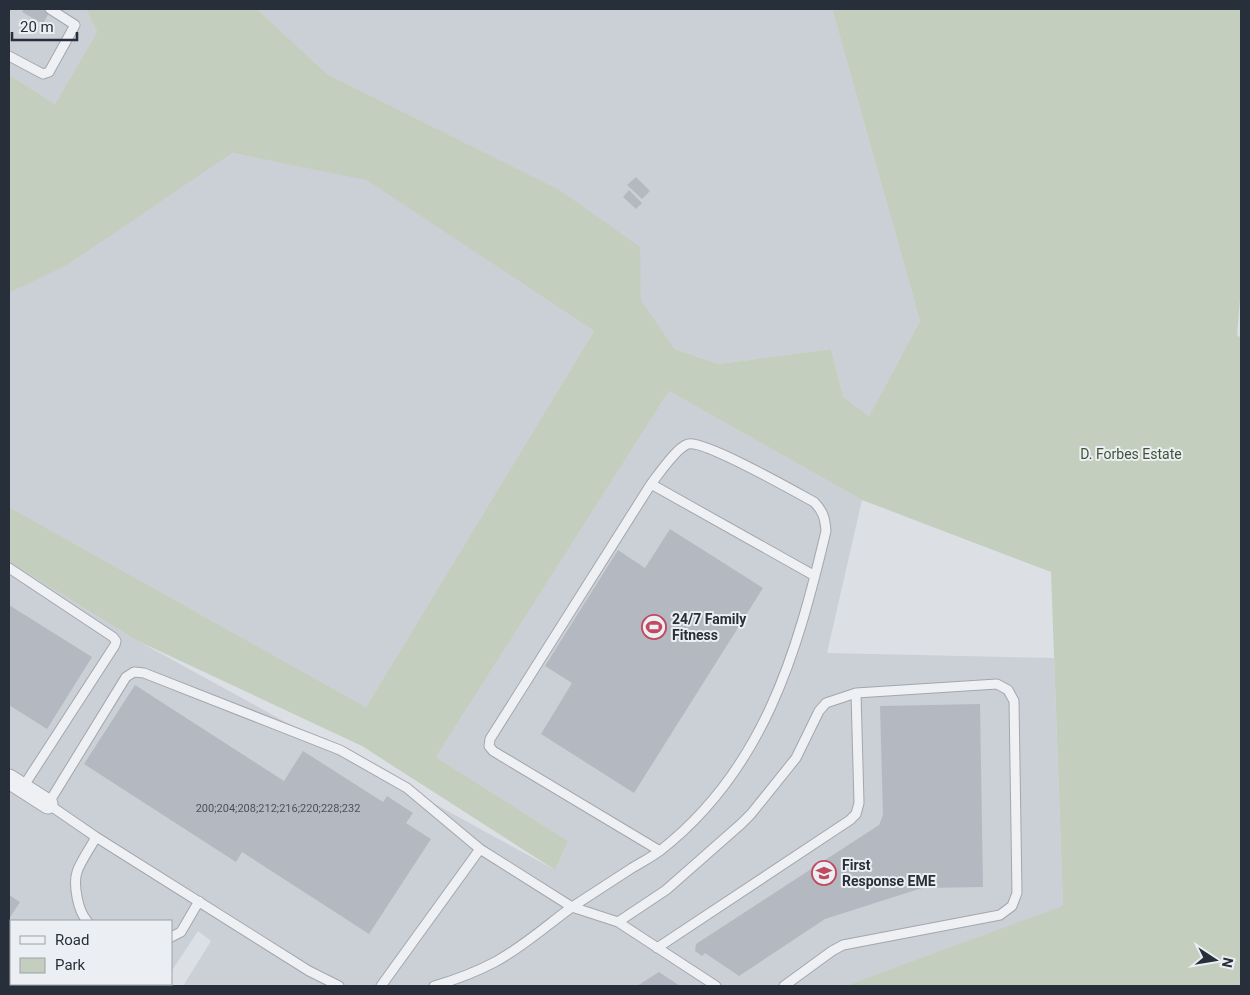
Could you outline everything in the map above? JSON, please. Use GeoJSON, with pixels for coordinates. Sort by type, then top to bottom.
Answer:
{"type":"FeatureCollection","features":[{"type":"Feature","properties":{"kind":"street"},"geometry":{"type":"LineString","coordinates":[[16,783],[48,804]]}},
{"type":"Feature","properties":{"kind":"lane"},"geometry":{"type":"LineString","coordinates":[[9,56],[43,74],[49,72],[75,24],[50,9]]}},
{"type":"Feature","properties":{"kind":"lane"},"geometry":{"type":"LineString","coordinates":[[434,986],[460,978],[497,961],[572,907],[660,851],[696,819],[719,793],[758,735],[778,693],[796,648],[826,531],[823,513],[814,502],[712,450],[694,444],[688,444],[679,450],[652,484],[490,739],[489,746],[493,751],[660,851]]}},
{"type":"Feature","properties":{"kind":"lane"},"geometry":{"type":"LineString","coordinates":[[652,484],[816,576]]}},
{"type":"Feature","properties":{"kind":"lane"},"geometry":{"type":"LineString","coordinates":[[9,568],[113,637],[116,641],[16,783]]}},
{"type":"Feature","properties":{"kind":"lane"},"geometry":{"type":"LineString","coordinates":[[339,986],[310,971],[96,837],[48,804],[126,677],[134,672],[144,673],[340,750],[407,788],[480,849],[572,907],[618,922],[716,986]]}},
{"type":"Feature","properties":{"kind":"lane"},"geometry":{"type":"LineString","coordinates":[[618,922],[666,890],[746,819],[796,758],[826,703],[836,698],[856,693],[997,684],[1008,690],[1014,701],[1017,894],[1012,906],[1000,915],[843,945],[784,986]]}},
{"type":"Feature","properties":{"kind":"lane"},"geometry":{"type":"LineString","coordinates":[[657,948],[850,820],[856,814],[860,803],[856,693]]}},
{"type":"Feature","properties":{"kind":"lane"},"geometry":{"type":"LineString","coordinates":[[86,920],[81,914],[77,896],[77,872],[96,837]]}},
{"type":"Feature","properties":{"kind":"lane"},"geometry":{"type":"LineString","coordinates":[[381,986],[480,849]]}},
{"type":"Feature","properties":{"kind":"lane"},"geometry":{"type":"LineString","coordinates":[[172,936],[181,932],[199,901]]}},
{"type":"Feature","properties":{"kind":"shaded area"},"geometry":{"type":"Polygon","coordinates":[[[9,9],[86,9],[97,32],[55,104],[11,76],[9,80],[9,9]]]}},
{"type":"Feature","properties":{"kind":"shaded area"},"geometry":{"type":"Polygon","coordinates":[[[257,9],[834,9],[833,12],[920,321],[869,416],[843,397],[831,349],[718,364],[675,349],[641,300],[639,247],[560,190],[327,74],[257,9]]]}},
{"type":"Feature","properties":{"kind":"shaded area"},"geometry":{"type":"Polygon","coordinates":[[[231,153],[367,179],[594,331],[366,707],[9,507],[9,293],[66,266],[231,153]]]}},
{"type":"Feature","properties":{"kind":"shaded area"},"geometry":{"type":"Polygon","coordinates":[[[669,391],[862,500],[827,653],[1054,658],[1063,907],[845,986],[183,986],[211,941],[198,931],[172,970],[172,920],[10,920],[10,985],[163,985],[9,986],[9,562],[138,641],[555,870],[568,841],[436,757],[669,391]]]}},
{"type":"Feature","properties":{"kind":"green space","name":"D. Forbes Estate"},"geometry":{"type":"Polygon","coordinates":[[[86,9],[257,9],[327,74],[560,190],[640,247],[641,300],[675,349],[718,364],[831,349],[843,397],[869,416],[920,321],[833,12],[834,9],[1241,9],[1241,288],[1237,335],[1241,338],[1241,986],[845,986],[1063,906],[1051,572],[862,500],[669,391],[436,757],[568,841],[555,870],[362,746],[138,641],[9,562],[9,507],[366,707],[594,331],[367,180],[232,153],[66,266],[9,293],[9,80],[11,76],[55,104],[97,32],[86,9]]]}},
{"type":"Feature","properties":{"kind":"building"},"geometry":{"type":"Polygon","coordinates":[[[24,9],[51,9],[43,24],[22,12],[24,9]]]}},
{"type":"Feature","properties":{"kind":"building"},"geometry":{"type":"Polygon","coordinates":[[[636,177],[650,191],[642,199],[627,185],[636,177]]]}},
{"type":"Feature","properties":{"kind":"building"},"geometry":{"type":"Polygon","coordinates":[[[629,190],[642,203],[636,209],[623,197],[629,190]]]}},
{"type":"Feature","properties":{"kind":"building","name":"24/7 Family Fitness"},"geometry":{"type":"Polygon","coordinates":[[[670,529],[763,588],[634,793],[541,734],[572,683],[545,666],[618,550],[645,568],[670,529]]]}},
{"type":"Feature","properties":{"kind":"building"},"geometry":{"type":"Polygon","coordinates":[[[9,605],[92,657],[47,729],[9,705],[9,605]]]}},
{"type":"Feature","properties":{"kind":"building"},"geometry":{"type":"Polygon","coordinates":[[[135,685],[284,781],[303,751],[383,802],[387,796],[413,813],[406,823],[431,839],[369,934],[242,852],[236,862],[84,764],[135,685]]]}},
{"type":"Feature","properties":{"kind":"building"},"geometry":{"type":"Polygon","coordinates":[[[980,704],[983,887],[922,888],[825,919],[739,976],[705,953],[702,956],[695,951],[696,944],[879,825],[883,815],[880,706],[980,704]]]}},
{"type":"Feature","properties":{"kind":"building"},"geometry":{"type":"Polygon","coordinates":[[[9,895],[20,902],[9,919],[9,895]]]}},
{"type":"Feature","properties":{"kind":"building"},"geometry":{"type":"Polygon","coordinates":[[[9,942],[10,985],[77,986],[9,986],[9,942]]]}},
{"type":"Feature","properties":{"kind":"building"},"geometry":{"type":"Polygon","coordinates":[[[659,972],[680,986],[637,986],[659,972]]]}},
{"type":"Feature","properties":{"kind":"place","name":"24/7 Family Fitness"},"geometry":{"type":"Point","coordinates":[654,627]}},
{"type":"Feature","properties":{"kind":"place","name":"First Response EME"},"geometry":{"type":"Point","coordinates":[824,873]}}]}
